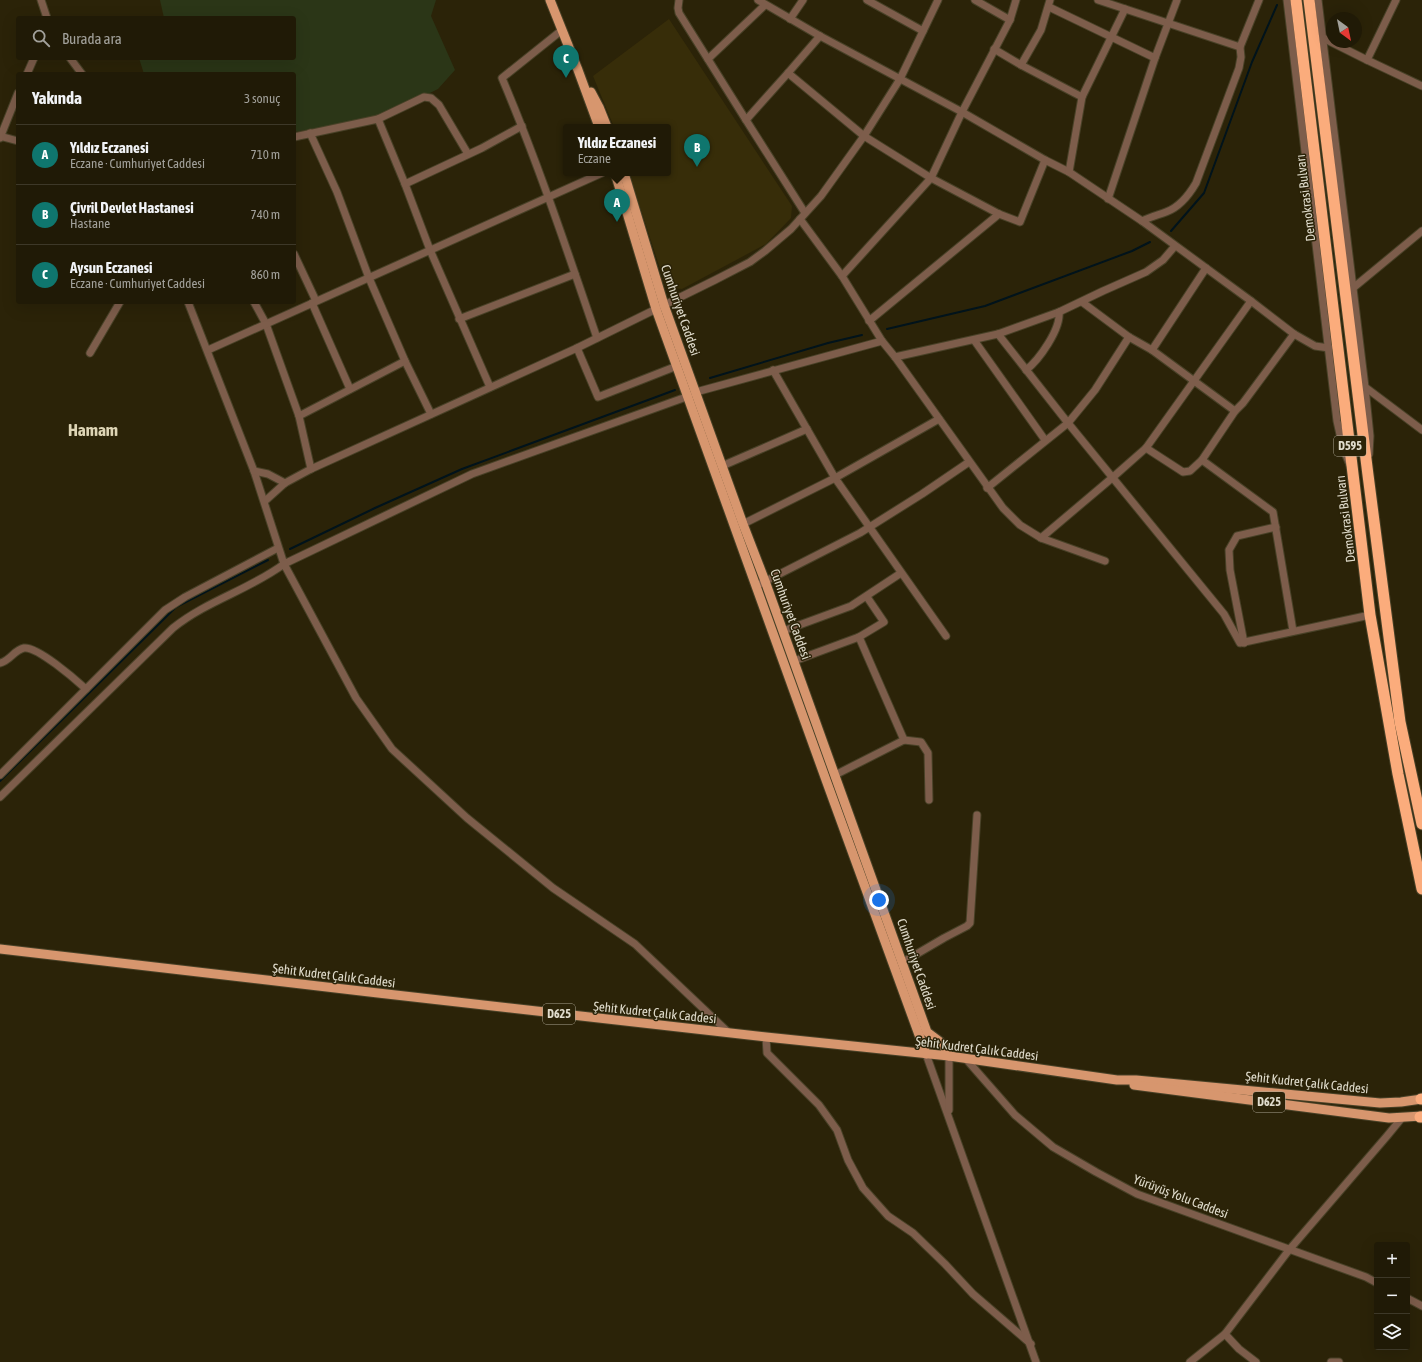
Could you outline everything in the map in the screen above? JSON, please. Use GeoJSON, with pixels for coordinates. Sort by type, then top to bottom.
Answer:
{"type":"FeatureCollection","features":[{"type":"Feature","properties":{"kind":"highway","name":"Demokrasi Bulvarı"},"geometry":{"type":"LineString","coordinates":[[1296,0],[1370,615],[1398,774],[1422,889]]}},
{"type":"Feature","properties":{"kind":"highway","name":"D595"},"geometry":{"type":"LineString","coordinates":[[1309,0],[1366,462],[1400,722],[1422,824]]}},
{"type":"Feature","properties":{"kind":"main road"},"geometry":{"type":"LineString","coordinates":[[550,0],[578,70],[597,124]]}},
{"type":"Feature","properties":{"kind":"main road"},"geometry":{"type":"LineString","coordinates":[[578,70],[599,106],[606,124]]}},
{"type":"Feature","properties":{"kind":"main road","name":"Cumhuriyet Caddesi"},"geometry":{"type":"LineString","coordinates":[[616,176],[660,307],[692,394],[722,466],[765,581],[927,1032],[943,1044],[949,1056]]}},
{"type":"Feature","properties":{"kind":"main road","name":"Cumhuriyet Caddesi"},"geometry":{"type":"LineString","coordinates":[[625,176],[677,366],[692,394],[735,530],[926,1054]]}},
{"type":"Feature","properties":{"kind":"main road","name":"Şehit Kudret Çalık Caddesi"},"geometry":{"type":"LineString","coordinates":[[0,949],[730,1033],[949,1056],[1117,1080],[1136,1085],[1381,1117],[1421,1117]]}},
{"type":"Feature","properties":{"kind":"main road","name":"Şehit Kudret Çalık Caddesi"},"geometry":{"type":"LineString","coordinates":[[1117,1080],[1171,1082],[1380,1103],[1422,1099]]}},
{"type":"Feature","properties":{"kind":"street"},"geometry":{"type":"LineString","coordinates":[[41,0],[47,16]]}},
{"type":"Feature","properties":{"kind":"street"},"geometry":{"type":"LineString","coordinates":[[679,0],[679,13],[882,342],[895,357],[987,488],[1011,517],[1020,525],[1041,538],[1105,561]]}},
{"type":"Feature","properties":{"kind":"street"},"geometry":{"type":"LineString","coordinates":[[758,0],[820,36],[900,78],[1068,172],[1142,221],[1251,300],[1294,334],[1315,346],[1329,348]]}},
{"type":"Feature","properties":{"kind":"street"},"geometry":{"type":"LineString","coordinates":[[790,19],[803,0]]}},
{"type":"Feature","properties":{"kind":"street"},"geometry":{"type":"LineString","coordinates":[[867,0],[923,31]]}},
{"type":"Feature","properties":{"kind":"street"},"geometry":{"type":"LineString","coordinates":[[265,501],[285,483],[311,468],[577,348],[750,262],[777,242],[803,216],[835,178],[864,136],[900,78],[938,0]]}},
{"type":"Feature","properties":{"kind":"street"},"geometry":{"type":"LineString","coordinates":[[976,0],[1010,20]]}},
{"type":"Feature","properties":{"kind":"street"},"geometry":{"type":"LineString","coordinates":[[842,276],[931,178],[962,112],[1010,20],[1016,0]]}},
{"type":"Feature","properties":{"kind":"street"},"geometry":{"type":"LineString","coordinates":[[1098,0],[1240,46]]}},
{"type":"Feature","properties":{"kind":"street"},"geometry":{"type":"LineString","coordinates":[[1108,199],[1176,0]]}},
{"type":"Feature","properties":{"kind":"street"},"geometry":{"type":"LineString","coordinates":[[1142,221],[1174,208],[1185,199],[1196,183],[1239,68],[1241,57],[1240,46],[1258,0]]}},
{"type":"Feature","properties":{"kind":"street"},"geometry":{"type":"LineString","coordinates":[[1287,0],[1341,440],[1346,459],[1353,468]]}},
{"type":"Feature","properties":{"kind":"street"},"geometry":{"type":"LineString","coordinates":[[1318,0],[1365,387],[1370,436],[1369,451],[1366,462]]}},
{"type":"Feature","properties":{"kind":"street"},"geometry":{"type":"LineString","coordinates":[[1366,60],[1396,0]]}},
{"type":"Feature","properties":{"kind":"street"},"geometry":{"type":"LineString","coordinates":[[1022,65],[1041,30],[1050,3],[1112,37],[1155,58]]}},
{"type":"Feature","properties":{"kind":"street"},"geometry":{"type":"LineString","coordinates":[[708,58],[765,5]]}},
{"type":"Feature","properties":{"kind":"street"},"geometry":{"type":"LineString","coordinates":[[1068,172],[1082,97],[1125,9]]}},
{"type":"Feature","properties":{"kind":"street"},"geometry":{"type":"LineString","coordinates":[[562,30],[502,78],[522,126],[548,197],[597,338]]}},
{"type":"Feature","properties":{"kind":"street"},"geometry":{"type":"LineString","coordinates":[[746,120],[820,36]]}},
{"type":"Feature","properties":{"kind":"street"},"geometry":{"type":"LineString","coordinates":[[1323,38],[1422,86]]}},
{"type":"Feature","properties":{"kind":"street"},"geometry":{"type":"LineString","coordinates":[[994,49],[1082,97]]}},
{"type":"Feature","properties":{"kind":"street"},"geometry":{"type":"LineString","coordinates":[[28,72],[33,60]]}},
{"type":"Feature","properties":{"kind":"street"},"geometry":{"type":"LineString","coordinates":[[72,60],[80,72]]}},
{"type":"Feature","properties":{"kind":"street"},"geometry":{"type":"LineString","coordinates":[[788,73],[864,136],[931,178],[999,214],[1020,222],[1045,160]]}},
{"type":"Feature","properties":{"kind":"street"},"geometry":{"type":"LineString","coordinates":[[296,136],[378,119],[424,97],[431,98],[439,105],[468,154]]}},
{"type":"Feature","properties":{"kind":"street"},"geometry":{"type":"LineString","coordinates":[[16,98],[0,137],[16,141]]}},
{"type":"Feature","properties":{"kind":"street"},"geometry":{"type":"LineString","coordinates":[[378,119],[430,250],[490,387]]}},
{"type":"Feature","properties":{"kind":"street"},"geometry":{"type":"LineString","coordinates":[[405,184],[482,148],[522,126]]}},
{"type":"Feature","properties":{"kind":"street"},"geometry":{"type":"LineString","coordinates":[[310,133],[337,192],[369,278],[405,361],[431,414]]}},
{"type":"Feature","properties":{"kind":"street"},"geometry":{"type":"LineString","coordinates":[[208,350],[595,176]]}},
{"type":"Feature","properties":{"kind":"street"},"geometry":{"type":"LineString","coordinates":[[869,321],[999,214]]}},
{"type":"Feature","properties":{"kind":"street"},"geometry":{"type":"LineString","coordinates":[[1353,288],[1422,231]]}},
{"type":"Feature","properties":{"kind":"street"},"geometry":{"type":"LineString","coordinates":[[895,357],[998,334],[1059,312],[1155,267],[1175,246]]}},
{"type":"Feature","properties":{"kind":"street"},"geometry":{"type":"LineString","coordinates":[[296,259],[350,389]]}},
{"type":"Feature","properties":{"kind":"street"},"geometry":{"type":"LineString","coordinates":[[1152,350],[1206,268]]}},
{"type":"Feature","properties":{"kind":"street"},"geometry":{"type":"LineString","coordinates":[[459,319],[575,274]]}},
{"type":"Feature","properties":{"kind":"street"},"geometry":{"type":"LineString","coordinates":[[1041,538],[1146,448],[1251,300]]}},
{"type":"Feature","properties":{"kind":"street"},"geometry":{"type":"LineString","coordinates":[[1082,302],[1129,337],[1152,350],[1236,411]]}},
{"type":"Feature","properties":{"kind":"street"},"geometry":{"type":"LineString","coordinates":[[90,353],[119,304]]}},
{"type":"Feature","properties":{"kind":"street"},"geometry":{"type":"LineString","coordinates":[[189,304],[208,350],[265,501],[284,564],[356,698],[392,749],[467,818],[553,888],[635,944],[730,1033]]}},
{"type":"Feature","properties":{"kind":"street"},"geometry":{"type":"LineString","coordinates":[[255,304],[266,324],[299,416],[311,468]]}},
{"type":"Feature","properties":{"kind":"street"},"geometry":{"type":"LineString","coordinates":[[1026,370],[1039,357],[1058,326],[1060,319],[1059,312]]}},
{"type":"Feature","properties":{"kind":"street"},"geometry":{"type":"LineString","coordinates":[[998,334],[1112,478],[1224,614],[1240,643],[1370,615]]}},
{"type":"Feature","properties":{"kind":"street"},"geometry":{"type":"LineString","coordinates":[[1146,448],[1183,472],[1194,469],[1294,334]]}},
{"type":"Feature","properties":{"kind":"street"},"geometry":{"type":"LineString","coordinates":[[987,488],[1068,423],[1095,390],[1129,337]]}},
{"type":"Feature","properties":{"kind":"street"},"geometry":{"type":"LineString","coordinates":[[974,340],[1045,440]]}},
{"type":"Feature","properties":{"kind":"street"},"geometry":{"type":"LineString","coordinates":[[0,796],[174,628],[204,606],[264,577],[284,564],[472,474],[692,394],[774,370],[882,342]]}},
{"type":"Feature","properties":{"kind":"street"},"geometry":{"type":"LineString","coordinates":[[577,348],[598,397],[677,366]]}},
{"type":"Feature","properties":{"kind":"street"},"geometry":{"type":"LineString","coordinates":[[299,416],[405,361]]}},
{"type":"Feature","properties":{"kind":"street"},"geometry":{"type":"LineString","coordinates":[[774,370],[835,478],[946,636]]}},
{"type":"Feature","properties":{"kind":"street"},"geometry":{"type":"LineString","coordinates":[[1365,387],[1422,430]]}},
{"type":"Feature","properties":{"kind":"street"},"geometry":{"type":"LineString","coordinates":[[743,524],[835,478],[939,419]]}},
{"type":"Feature","properties":{"kind":"street"},"geometry":{"type":"LineString","coordinates":[[722,466],[807,429]]}},
{"type":"Feature","properties":{"kind":"street"},"geometry":{"type":"LineString","coordinates":[[1202,460],[1273,512],[1293,632]]}},
{"type":"Feature","properties":{"kind":"street"},"geometry":{"type":"LineString","coordinates":[[756,586],[860,534],[969,462]]}},
{"type":"Feature","properties":{"kind":"street"},"geometry":{"type":"LineString","coordinates":[[254,471],[268,474],[285,483]]}},
{"type":"Feature","properties":{"kind":"street"},"geometry":{"type":"LineString","coordinates":[[1244,643],[1230,570],[1228,550],[1238,536],[1276,527]]}},
{"type":"Feature","properties":{"kind":"street"},"geometry":{"type":"LineString","coordinates":[[0,775],[159,616],[172,605],[278,548]]}},
{"type":"Feature","properties":{"kind":"street"},"geometry":{"type":"LineString","coordinates":[[783,631],[852,606],[901,573]]}},
{"type":"Feature","properties":{"kind":"street"},"geometry":{"type":"LineString","coordinates":[[794,661],[859,637],[884,622],[867,597]]}},
{"type":"Feature","properties":{"kind":"street"},"geometry":{"type":"LineString","coordinates":[[859,637],[904,740]]}},
{"type":"Feature","properties":{"kind":"street"},"geometry":{"type":"LineString","coordinates":[[0,663],[6,661],[19,650],[26,648],[32,649],[57,665],[86,689]]}},
{"type":"Feature","properties":{"kind":"street"},"geometry":{"type":"LineString","coordinates":[[835,775],[904,740],[921,742],[928,753],[929,800]]}},
{"type":"Feature","properties":{"kind":"street"},"geometry":{"type":"LineString","coordinates":[[903,962],[970,923],[977,815]]}},
{"type":"Feature","properties":{"kind":"street"},"geometry":{"type":"LineString","coordinates":[[766,1037],[766,1053],[819,1105],[837,1130],[848,1160],[863,1188],[888,1216],[913,1233],[973,1294],[1031,1344]]}},
{"type":"Feature","properties":{"kind":"street"},"geometry":{"type":"LineString","coordinates":[[926,1054],[1031,1344],[1036,1362]]}},
{"type":"Feature","properties":{"kind":"street"},"geometry":{"type":"LineString","coordinates":[[949,1056],[949,1116]]}},
{"type":"Feature","properties":{"kind":"street","name":"Yürüyüş Yolu Caddesi"},"geometry":{"type":"LineString","coordinates":[[966,1059],[1015,1114],[1053,1147],[1137,1194],[1374,1281]]}},
{"type":"Feature","properties":{"kind":"street"},"geometry":{"type":"LineString","coordinates":[[1190,1362],[1225,1334],[1289,1250],[1401,1118]]}},
{"type":"Feature","properties":{"kind":"street"},"geometry":{"type":"LineString","coordinates":[[1410,1300],[1422,1306]]}},
{"type":"Feature","properties":{"kind":"street"},"geometry":{"type":"LineString","coordinates":[[1225,1334],[1239,1349],[1256,1362]]}},
{"type":"Feature","properties":{"kind":"street"},"geometry":{"type":"LineString","coordinates":[[1243,1362],[1248,1356]]}},
{"type":"Feature","properties":{"kind":"street"},"geometry":{"type":"LineString","coordinates":[[1330,1362],[1339,1362]]}},
{"type":"Feature","properties":{"kind":"shaded area"},"geometry":{"type":"Polygon","coordinates":[[[669,19],[792,206],[791,218],[766,244],[682,289],[666,287],[630,176],[671,176],[671,124],[613,124],[593,76],[669,19]]]}},
{"type":"Feature","properties":{"kind":"green space"},"geometry":{"type":"Polygon","coordinates":[[[160,0],[436,0],[431,16],[455,70],[438,89],[379,118],[296,132],[296,72],[143,72],[140,60],[296,60],[296,16],[164,16],[160,0]]]}},
{"type":"Feature","properties":{"kind":"waterway"},"geometry":{"type":"LineString","coordinates":[[1171,231],[1204,193],[1252,62],[1277,5]]}},
{"type":"Feature","properties":{"kind":"waterway"},"geometry":{"type":"LineString","coordinates":[[887,329],[985,306],[1132,251],[1150,242]]}},
{"type":"Feature","properties":{"kind":"waterway"},"geometry":{"type":"LineString","coordinates":[[710,378],[828,343],[862,335]]}},
{"type":"Feature","properties":{"kind":"waterway"},"geometry":{"type":"LineString","coordinates":[[290,549],[375,508],[462,469],[675,390]]}},
{"type":"Feature","properties":{"kind":"waterway"},"geometry":{"type":"LineString","coordinates":[[0,781],[176,607],[268,560]]}},
{"type":"Feature","properties":{"kind":"place","name":"Aysun Eczanesi"},"geometry":{"type":"Point","coordinates":[566,78]}},
{"type":"Feature","properties":{"kind":"place","name":"Çivril Devlet Hastanesi"},"geometry":{"type":"Point","coordinates":[697,167]}},
{"type":"Feature","properties":{"kind":"place","name":"Yıldız Eczanesi"},"geometry":{"type":"Point","coordinates":[617,222]}},
{"type":"Feature","properties":{"kind":"district","name":"Hamam"},"geometry":{"type":"Point","coordinates":[93,430]}}]}
